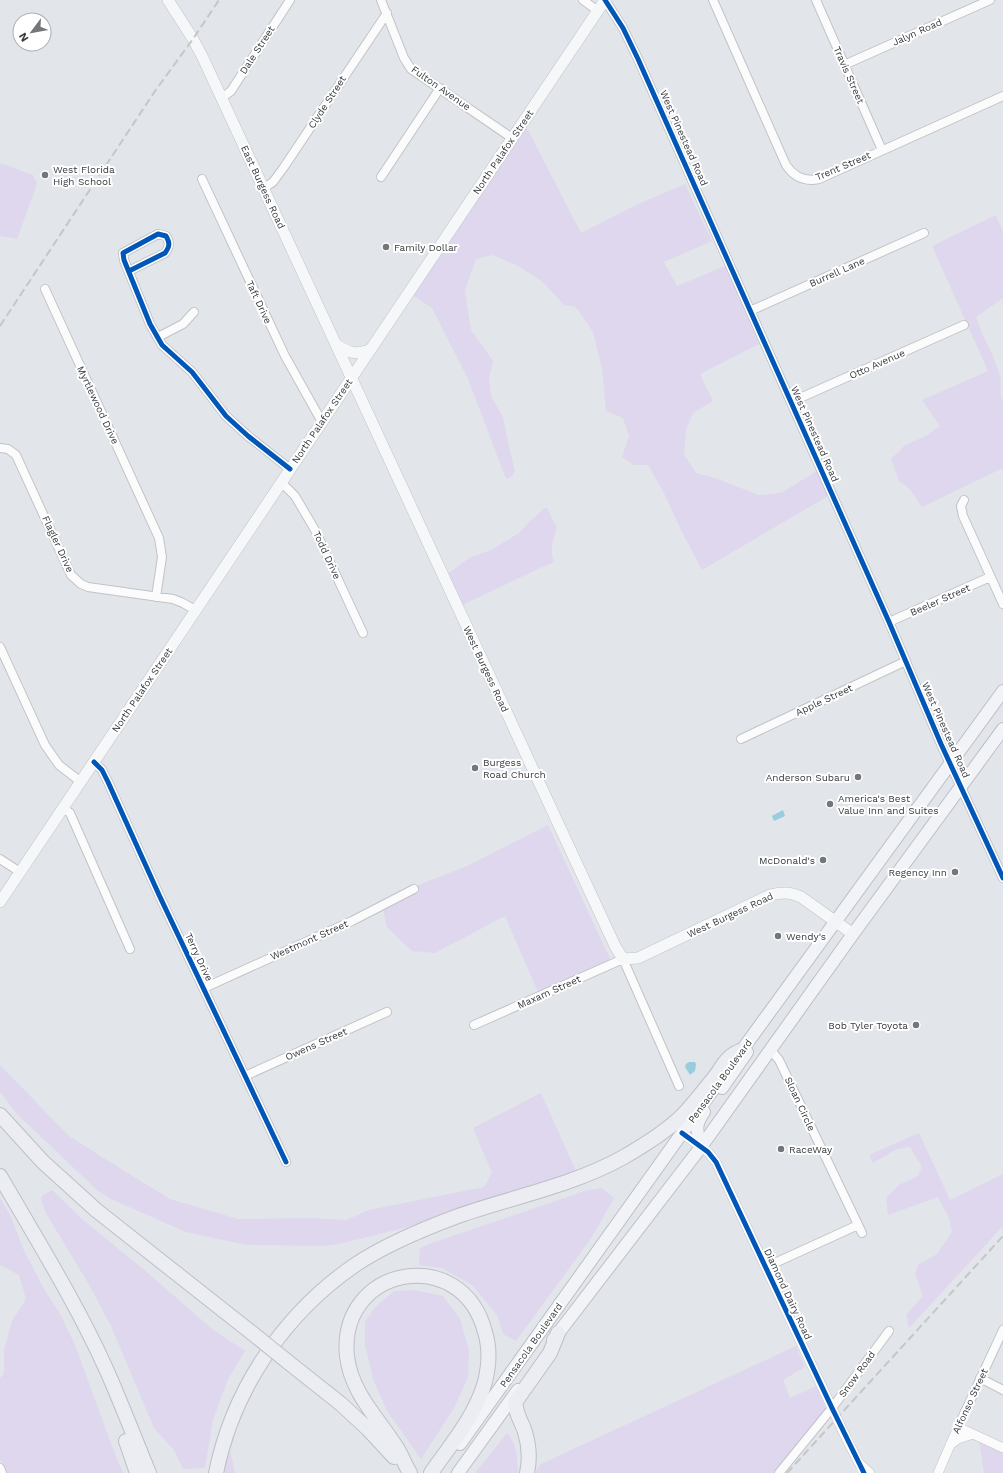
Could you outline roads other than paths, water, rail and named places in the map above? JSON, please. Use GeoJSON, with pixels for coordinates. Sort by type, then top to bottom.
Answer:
{"type":"FeatureCollection","features":[{"type":"Feature","properties":{"kind":"highway"},"geometry":{"type":"LineString","coordinates":[[216,1473],[233,1416],[245,1390],[260,1364],[278,1338],[296,1317],[314,1298],[334,1281],[377,1252],[409,1236],[457,1216],[577,1178],[620,1159],[650,1141],[682,1116],[701,1095],[730,1056],[744,1052]]}},
{"type":"Feature","properties":{"kind":"highway"},"geometry":{"type":"LineString","coordinates":[[0,1115],[43,1162],[79,1195],[341,1404],[368,1429],[410,1473]]}},
{"type":"Feature","properties":{"kind":"highway"},"geometry":{"type":"LineString","coordinates":[[0,1176],[55,1271],[107,1371],[148,1473]]}},
{"type":"Feature","properties":{"kind":"highway"},"geometry":{"type":"LineString","coordinates":[[410,1473],[397,1448],[358,1391],[347,1357],[347,1335],[353,1315],[358,1306],[371,1291],[390,1280],[401,1276],[420,1275],[441,1279],[452,1284],[467,1296],[479,1314],[488,1348],[485,1383],[472,1415],[431,1473]]}},
{"type":"Feature","properties":{"kind":"highway"},"geometry":{"type":"LineString","coordinates":[[528,1473],[528,1444],[516,1409],[516,1401],[550,1353],[558,1333]]}},
{"type":"Feature","properties":{"kind":"highway"},"geometry":{"type":"LineString","coordinates":[[107,1371],[115,1409],[137,1473]]}},
{"type":"Feature","properties":{"kind":"main road","name":"East Burgess Road"},"geometry":{"type":"LineString","coordinates":[[168,0],[193,39],[222,98],[352,377]]}},
{"type":"Feature","properties":{"kind":"main road","name":"North Palafox Street"},"geometry":{"type":"LineString","coordinates":[[0,902],[605,0]]}},
{"type":"Feature","properties":{"kind":"main road"},"geometry":{"type":"LineString","coordinates":[[337,345],[352,353],[361,353],[370,350]]}},
{"type":"Feature","properties":{"kind":"main road","name":"West Burgess Road"},"geometry":{"type":"LineString","coordinates":[[352,377],[486,670],[615,946],[623,959],[638,958],[764,897],[778,893],[793,893],[801,897],[853,934]]}},
{"type":"Feature","properties":{"kind":"main road","name":"Pensacola Boulevard"},"geometry":{"type":"LineString","coordinates":[[439,1473],[682,1134],[744,1052],[776,1003],[1003,691]]}},
{"type":"Feature","properties":{"kind":"main road","name":"Pensacola Boulevard"},"geometry":{"type":"LineString","coordinates":[[458,1473],[558,1333],[701,1146],[853,934],[1003,729]]}},
{"type":"Feature","properties":{"kind":"main road"},"geometry":{"type":"LineString","coordinates":[[701,1146],[697,1130],[698,1120],[744,1052],[759,1064]]}},
{"type":"Feature","properties":{"kind":"street","name":"Dale Street"},"geometry":{"type":"LineString","coordinates":[[222,98],[231,91],[290,0]]}},
{"type":"Feature","properties":{"kind":"street","name":"Fulton Avenue"},"geometry":{"type":"LineString","coordinates":[[381,0],[404,58],[412,69],[512,138]]}},
{"type":"Feature","properties":{"kind":"street"},"geometry":{"type":"LineString","coordinates":[[583,0],[598,11]]}},
{"type":"Feature","properties":{"kind":"street","name":"West Pinestead Road"},"geometry":{"type":"LineString","coordinates":[[605,0],[623,28],[638,59],[889,622],[950,763],[1003,878]]}},
{"type":"Feature","properties":{"kind":"street","name":"Trent Street"},"geometry":{"type":"LineString","coordinates":[[713,0],[786,165],[790,171],[800,178],[815,180],[1003,96]]}},
{"type":"Feature","properties":{"kind":"street","name":"Travis Street"},"geometry":{"type":"LineString","coordinates":[[816,0],[882,150]]}},
{"type":"Feature","properties":{"kind":"street","name":"Jalyn Road"},"geometry":{"type":"LineString","coordinates":[[844,65],[990,0]]}},
{"type":"Feature","properties":{"kind":"street","name":"Clyde Street"},"geometry":{"type":"LineString","coordinates":[[264,188],[274,182],[387,13]]}},
{"type":"Feature","properties":{"kind":"street"},"geometry":{"type":"LineString","coordinates":[[381,177],[440,88]]}},
{"type":"Feature","properties":{"kind":"street","name":"Taft Drive"},"geometry":{"type":"LineString","coordinates":[[202,179],[288,362],[322,422]]}},
{"type":"Feature","properties":{"kind":"street","name":"Burrell Lane"},"geometry":{"type":"LineString","coordinates":[[750,311],[924,233]]}},
{"type":"Feature","properties":{"kind":"street"},"geometry":{"type":"LineString","coordinates":[[128,271],[165,253],[169,247],[169,242],[166,236],[158,234],[123,253],[128,271],[150,324],[162,345],[192,372],[226,416],[248,436],[290,469]]}},
{"type":"Feature","properties":{"kind":"street","name":"Myrtlewood Drive"},"geometry":{"type":"LineString","coordinates":[[45,289],[159,538],[162,552],[156,597]]}},
{"type":"Feature","properties":{"kind":"street"},"geometry":{"type":"LineString","coordinates":[[158,337],[183,324],[194,312]]}},
{"type":"Feature","properties":{"kind":"street","name":"Otto Avenue"},"geometry":{"type":"LineString","coordinates":[[791,402],[964,325]]}},
{"type":"Feature","properties":{"kind":"street","name":"Flagler Drive"},"geometry":{"type":"LineString","coordinates":[[0,448],[8,449],[16,456],[71,575],[75,580],[88,586],[173,600],[195,610]]}},
{"type":"Feature","properties":{"kind":"street","name":"Todd Drive"},"geometry":{"type":"LineString","coordinates":[[281,482],[295,496],[315,530],[363,633]]}},
{"type":"Feature","properties":{"kind":"street"},"geometry":{"type":"LineString","coordinates":[[964,500],[961,506],[963,516],[1003,604]]}},
{"type":"Feature","properties":{"kind":"street","name":"Beeler Street"},"geometry":{"type":"LineString","coordinates":[[889,622],[990,577]]}},
{"type":"Feature","properties":{"kind":"street"},"geometry":{"type":"LineString","coordinates":[[0,647],[45,745],[59,765],[81,782]]}},
{"type":"Feature","properties":{"kind":"street","name":"Apple Street"},"geometry":{"type":"LineString","coordinates":[[741,739],[906,661]]}},
{"type":"Feature","properties":{"kind":"street","name":"Terry Drive"},"geometry":{"type":"LineString","coordinates":[[94,762],[102,770],[108,782],[286,1162]]}},
{"type":"Feature","properties":{"kind":"street"},"geometry":{"type":"LineString","coordinates":[[63,808],[70,813],[130,949]]}},
{"type":"Feature","properties":{"kind":"street"},"geometry":{"type":"LineString","coordinates":[[0,859],[20,872]]}},
{"type":"Feature","properties":{"kind":"street","name":"Westmont Street"},"geometry":{"type":"LineString","coordinates":[[204,988],[352,921],[414,889]]}},
{"type":"Feature","properties":{"kind":"street","name":"Maxam Street"},"geometry":{"type":"LineString","coordinates":[[474,1025],[623,959]]}},
{"type":"Feature","properties":{"kind":"street","name":"West Burgess Road"},"geometry":{"type":"LineString","coordinates":[[623,959],[679,1086]]}},
{"type":"Feature","properties":{"kind":"street","name":"Owens Street"},"geometry":{"type":"LineString","coordinates":[[246,1076],[387,1012]]}},
{"type":"Feature","properties":{"kind":"street","name":"Sloan Circle"},"geometry":{"type":"LineString","coordinates":[[766,1267],[860,1229],[779,1060],[770,1049]]}},
{"type":"Feature","properties":{"kind":"street","name":"Diamond Dairy Road"},"geometry":{"type":"LineString","coordinates":[[682,1134],[701,1146],[716,1162],[864,1473]]}},
{"type":"Feature","properties":{"kind":"street","name":"Alfonso Street"},"geometry":{"type":"LineString","coordinates":[[938,1473],[958,1426],[1003,1330]]}},
{"type":"Feature","properties":{"kind":"street","name":"Snow Road"},"geometry":{"type":"LineString","coordinates":[[779,1473],[832,1408],[889,1331]]}},
{"type":"Feature","properties":{"kind":"street"},"geometry":{"type":"LineString","coordinates":[[980,1378],[1003,1390]]}},
{"type":"Feature","properties":{"kind":"street"},"geometry":{"type":"LineString","coordinates":[[958,1426],[1003,1448]]}},
{"type":"Feature","properties":{"kind":"street"},"geometry":{"type":"LineString","coordinates":[[950,1445],[962,1437],[973,1434]]}},
{"type":"Feature","properties":{"kind":"street"},"geometry":{"type":"LineString","coordinates":[[859,1463],[870,1473]]}},
{"type":"Feature","properties":{"kind":"street"},"geometry":{"type":"LineString","coordinates":[[0,1468],[2,1473]]}},
{"type":"Feature","properties":{"kind":"water"},"geometry":{"type":"Polygon","coordinates":[[[783,810],[785,816],[774,821],[772,816],[783,810]]]}},
{"type":"Feature","properties":{"kind":"water"},"geometry":{"type":"Polygon","coordinates":[[[689,1062],[695,1062],[696,1064],[695,1071],[690,1075],[685,1067],[689,1062]]]}},
{"type":"Feature","properties":{"kind":"railway"},"geometry":{"type":"LineString","coordinates":[[0,326],[155,91],[219,0]]}},
{"type":"Feature","properties":{"kind":"railway"},"geometry":{"type":"LineString","coordinates":[[787,1473],[1003,1236]]}},
{"type":"Feature","properties":{"kind":"place","name":"West Florida High School"},"geometry":{"type":"Point","coordinates":[45,175]}},
{"type":"Feature","properties":{"kind":"place","name":"Family Dollar"},"geometry":{"type":"Point","coordinates":[386,247]}},
{"type":"Feature","properties":{"kind":"place","name":"Burgess Road Church"},"geometry":{"type":"Point","coordinates":[475,768]}},
{"type":"Feature","properties":{"kind":"place","name":"Anderson Subaru"},"geometry":{"type":"Point","coordinates":[858,777]}},
{"type":"Feature","properties":{"kind":"place","name":"America's Best Value Inn and Suites"},"geometry":{"type":"Point","coordinates":[830,804]}},
{"type":"Feature","properties":{"kind":"place","name":"McDonald's"},"geometry":{"type":"Point","coordinates":[823,860]}},
{"type":"Feature","properties":{"kind":"place","name":"Regency Inn"},"geometry":{"type":"Point","coordinates":[955,872]}},
{"type":"Feature","properties":{"kind":"place","name":"Wendy's"},"geometry":{"type":"Point","coordinates":[778,936]}},
{"type":"Feature","properties":{"kind":"place","name":"Bob Tyler Toyota"},"geometry":{"type":"Point","coordinates":[916,1025]}},
{"type":"Feature","properties":{"kind":"place","name":"RaceWay"},"geometry":{"type":"Point","coordinates":[781,1149]}}]}
